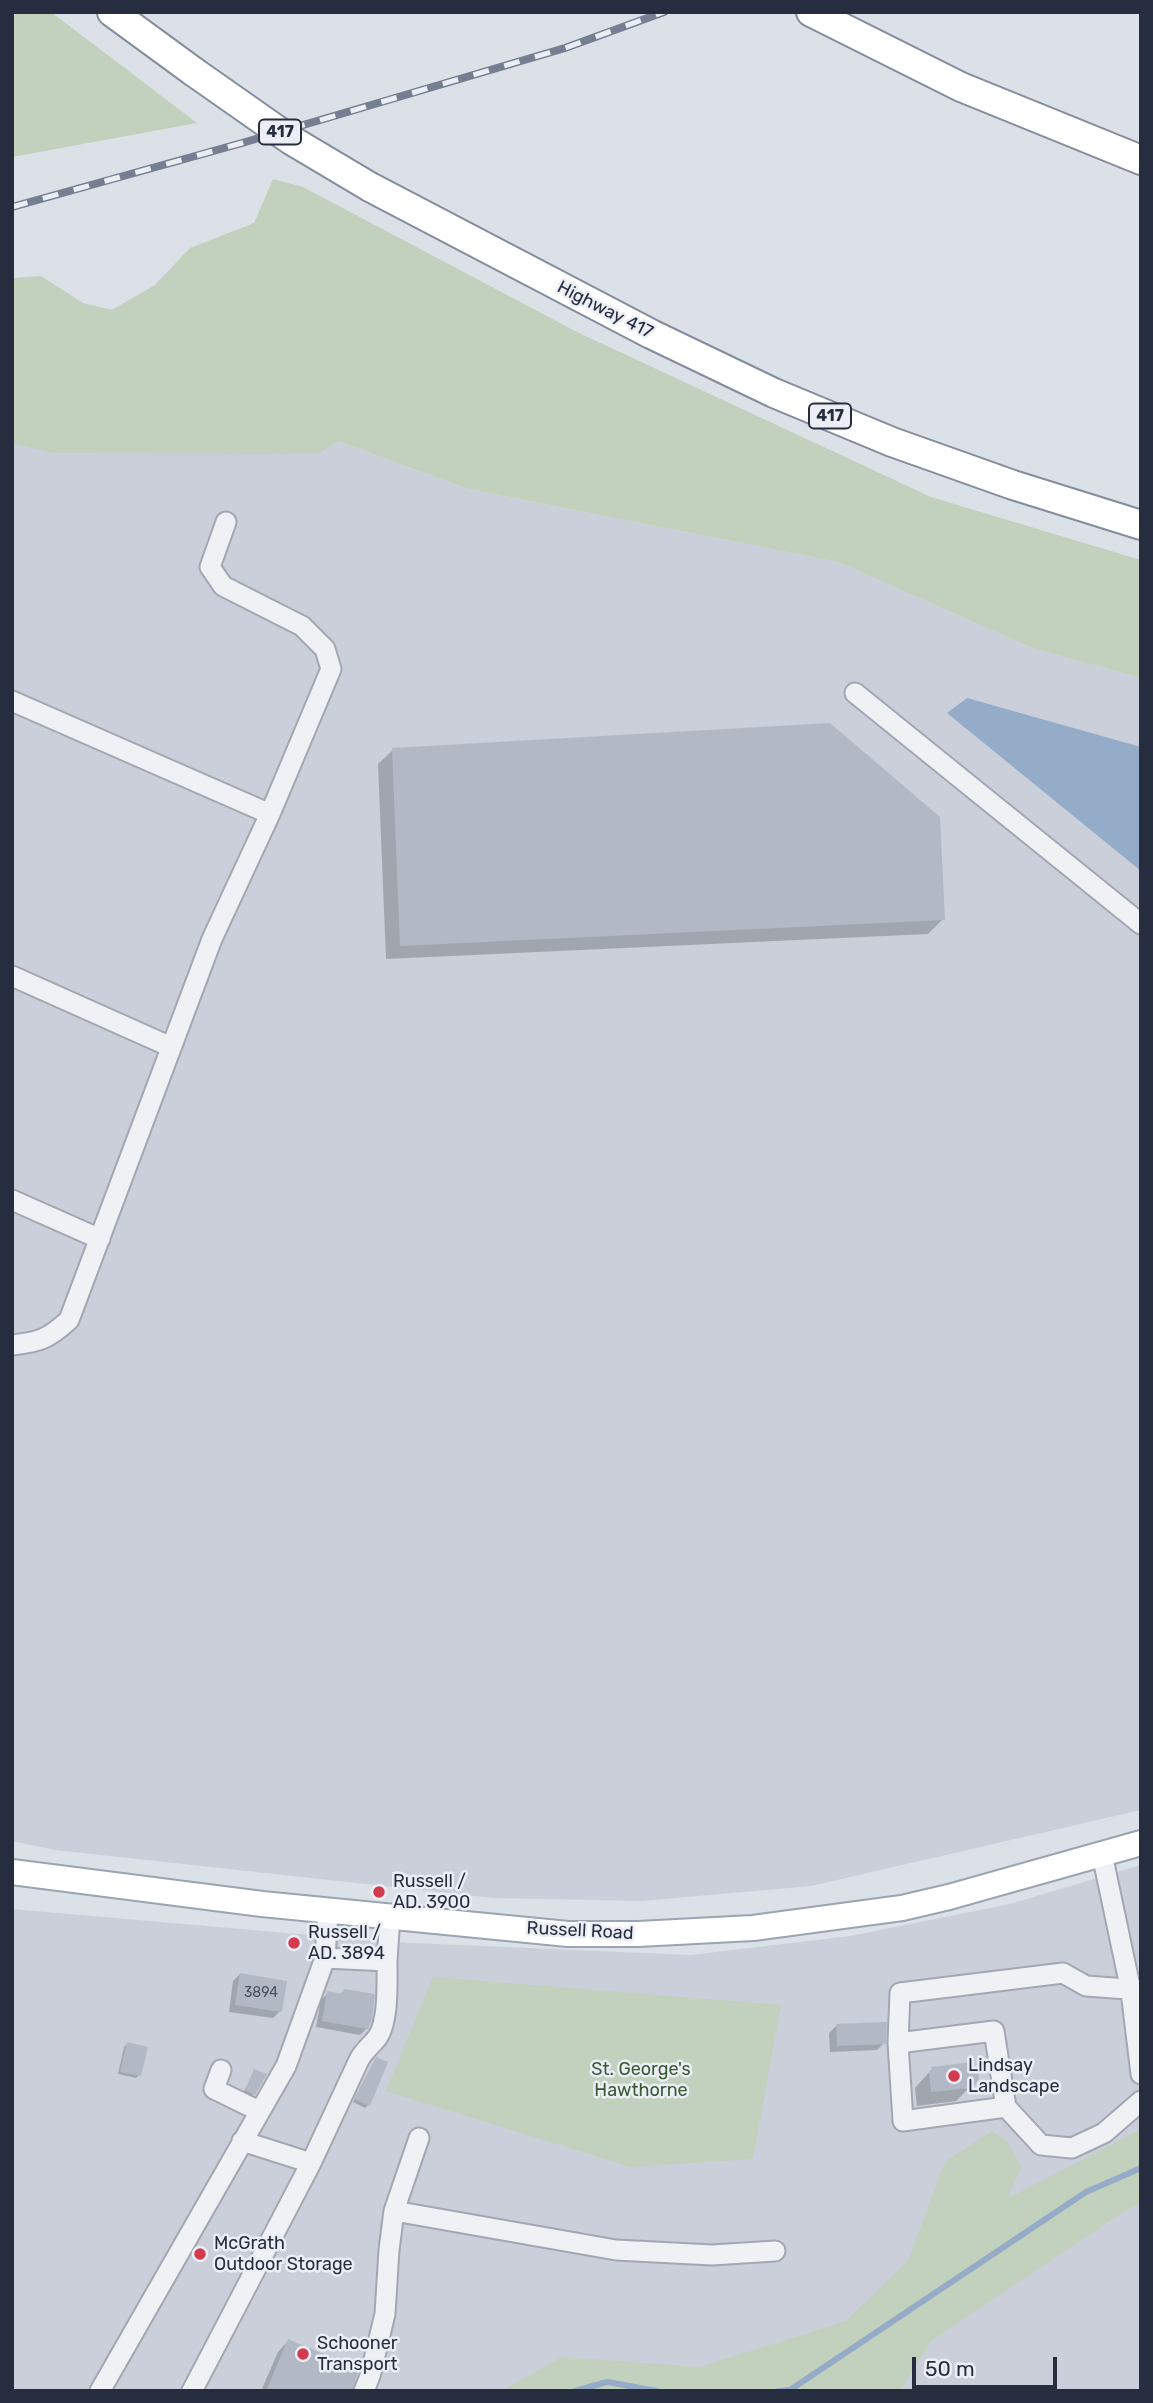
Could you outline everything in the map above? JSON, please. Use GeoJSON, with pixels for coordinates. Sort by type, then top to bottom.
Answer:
{"type":"FeatureCollection","features":[{"type":"Feature","properties":{"kind":"highway","name":"Highway 417"},"geometry":{"type":"LineString","coordinates":[[112,12],[291,140],[370,187],[651,334],[774,393],[892,442],[1013,485],[1141,525]]}},
{"type":"Feature","properties":{"kind":"highway"},"geometry":{"type":"LineString","coordinates":[[811,12],[961,87],[1141,160]]}},
{"type":"Feature","properties":{"kind":"highway"},"geometry":{"type":"LineString","coordinates":[[1013,485],[1141,534]]}},
{"type":"Feature","properties":{"kind":"main road","name":"Russell Road"},"geometry":{"type":"LineString","coordinates":[[12,1872],[262,1904],[568,1934],[638,1934],[753,1928],[914,1905],[1141,1843]]}},
{"type":"Feature","properties":{"kind":"lane"},"geometry":{"type":"LineString","coordinates":[[12,1345],[38,1343],[54,1334],[69,1320],[212,939],[271,814],[331,669],[325,649],[302,626],[223,586],[210,566],[226,522]]}},
{"type":"Feature","properties":{"kind":"lane"},"geometry":{"type":"LineString","coordinates":[[855,693],[1141,924]]}},
{"type":"Feature","properties":{"kind":"lane"},"geometry":{"type":"LineString","coordinates":[[12,701],[271,814]]}},
{"type":"Feature","properties":{"kind":"lane"},"geometry":{"type":"LineString","coordinates":[[12,976],[171,1047]]}},
{"type":"Feature","properties":{"kind":"lane"},"geometry":{"type":"LineString","coordinates":[[12,1200],[100,1239]]}},
{"type":"Feature","properties":{"kind":"lane"},"geometry":{"type":"LineString","coordinates":[[1102,1854],[1136,1991],[1141,2074]]}},
{"type":"Feature","properties":{"kind":"lane"},"geometry":{"type":"LineString","coordinates":[[100,2391],[286,2066],[325,1958],[328,1910]]}},
{"type":"Feature","properties":{"kind":"lane"},"geometry":{"type":"LineString","coordinates":[[192,2391],[311,2163],[359,2060],[365,2049],[378,2037],[387,2004],[390,1916]]}},
{"type":"Feature","properties":{"kind":"lane"},"geometry":{"type":"LineString","coordinates":[[325,1958],[387,1961]]}},
{"type":"Feature","properties":{"kind":"lane"},"geometry":{"type":"LineString","coordinates":[[1006,2107],[903,2121],[898,2043],[900,1993],[1063,1973],[1086,1986],[1136,1991]]}},
{"type":"Feature","properties":{"kind":"lane"},"geometry":{"type":"LineString","coordinates":[[898,2043],[995,2031],[1006,2107],[1041,2145],[1072,2148],[1104,2133],[1141,2101]]}},
{"type":"Feature","properties":{"kind":"lane"},"geometry":{"type":"LineString","coordinates":[[221,2070],[214,2089],[259,2110]]}},
{"type":"Feature","properties":{"kind":"lane"},"geometry":{"type":"LineString","coordinates":[[364,2391],[385,2314],[388,2250],[394,2211],[419,2138]]}},
{"type":"Feature","properties":{"kind":"lane"},"geometry":{"type":"LineString","coordinates":[[242,2141],[311,2163]]}},
{"type":"Feature","properties":{"kind":"lane"},"geometry":{"type":"LineString","coordinates":[[394,2211],[615,2250],[712,2255],[775,2251]]}},
{"type":"Feature","properties":{"kind":"shaded area"},"geometry":{"type":"Polygon","coordinates":[[[12,366],[338,441],[468,489],[838,562],[1032,648],[1141,678],[1141,1810],[811,1886],[642,1901],[494,1898],[55,1850],[12,1841],[12,366]]]}},
{"type":"Feature","properties":{"kind":"shaded area"},"geometry":{"type":"Polygon","coordinates":[[[1141,1865],[1141,2391],[12,2391],[12,1909],[390,1942],[691,1955],[850,1936],[1010,1904],[1141,1865]]]}},
{"type":"Feature","properties":{"kind":"green space"},"geometry":{"type":"Polygon","coordinates":[[[12,12],[51,12],[197,123],[12,157],[12,12]]]}},
{"type":"Feature","properties":{"kind":"green space"},"geometry":{"type":"Polygon","coordinates":[[[273,179],[303,187],[577,332],[931,497],[1141,560],[1141,678],[1032,648],[838,562],[468,489],[338,441],[318,454],[53,453],[12,443],[12,278],[41,276],[83,303],[112,310],[155,285],[190,248],[254,223],[273,179]]]}},
{"type":"Feature","properties":{"kind":"green space","name":"St. George's Hawthorne"},"geometry":{"type":"Polygon","coordinates":[[[433,1977],[781,2005],[753,2159],[631,2167],[386,2091],[433,1977]]]}},
{"type":"Feature","properties":{"kind":"green space"},"geometry":{"type":"Polygon","coordinates":[[[1141,2129],[1141,2203],[1123,2212],[931,2341],[900,2391],[501,2391],[562,2357],[700,2367],[846,2321],[908,2261],[945,2162],[992,2131],[1007,2141],[1021,2167],[1007,2199],[1141,2129]]]}},
{"type":"Feature","properties":{"kind":"water"},"geometry":{"type":"Polygon","coordinates":[[[967,698],[1141,747],[1141,871],[947,713],[967,698]]]}},
{"type":"Feature","properties":{"kind":"building"},"geometry":{"type":"Polygon","coordinates":[[[830,723],[940,817],[945,920],[400,946],[392,748],[830,723]]]}},
{"type":"Feature","properties":{"kind":"building"},"geometry":{"type":"Polygon","coordinates":[[[240,1973],[287,1981],[282,2012],[235,2005],[240,1973]]]}},
{"type":"Feature","properties":{"kind":"building"},"geometry":{"type":"Polygon","coordinates":[[[344,1989],[375,1994],[368,2029],[322,2021],[327,1991],[343,1994],[344,1989]]]}},
{"type":"Feature","properties":{"kind":"building"},"geometry":{"type":"Polygon","coordinates":[[[887,2022],[886,2044],[837,2046],[836,2024],[887,2022]]]}},
{"type":"Feature","properties":{"kind":"building"},"geometry":{"type":"Polygon","coordinates":[[[127,2042],[148,2047],[141,2076],[120,2072],[127,2042]]]}},
{"type":"Feature","properties":{"kind":"building"},"geometry":{"type":"Polygon","coordinates":[[[376,2057],[388,2062],[370,2106],[354,2099],[376,2057]]]}},
{"type":"Feature","properties":{"kind":"building","name":"Lindsay Landscape"},"geometry":{"type":"Polygon","coordinates":[[[972,2062],[979,2079],[972,2088],[931,2092],[931,2067],[972,2062]]]}},
{"type":"Feature","properties":{"kind":"building"},"geometry":{"type":"Polygon","coordinates":[[[254,2069],[267,2074],[255,2095],[245,2090],[254,2069]]]}},
{"type":"Feature","properties":{"kind":"building","name":"Schooner Transport"},"geometry":{"type":"Polygon","coordinates":[[[288,2339],[359,2369],[352,2391],[266,2391],[288,2339]]]}},
{"type":"Feature","properties":{"kind":"waterway"},"geometry":{"type":"LineString","coordinates":[[778,2391],[790,2390],[1086,2192],[1141,2168]]}},
{"type":"Feature","properties":{"kind":"waterway"},"geometry":{"type":"LineString","coordinates":[[575,2391],[607,2382],[657,2391]]}},
{"type":"Feature","properties":{"kind":"railway"},"geometry":{"type":"LineString","coordinates":[[12,207],[565,48],[664,12]]}},
{"type":"Feature","properties":{"kind":"place","name":"Russell / AD. 3900"},"geometry":{"type":"Point","coordinates":[379,1892]}},
{"type":"Feature","properties":{"kind":"place","name":"Russell / AD. 3894"},"geometry":{"type":"Point","coordinates":[294,1943]}},
{"type":"Feature","properties":{"kind":"place","name":"Lindsay Landscape"},"geometry":{"type":"Point","coordinates":[954,2076]}},
{"type":"Feature","properties":{"kind":"place","name":"McGrath Outdoor Storage"},"geometry":{"type":"Point","coordinates":[200,2254]}},
{"type":"Feature","properties":{"kind":"place","name":"Schooner Transport"},"geometry":{"type":"Point","coordinates":[303,2354]}}]}
